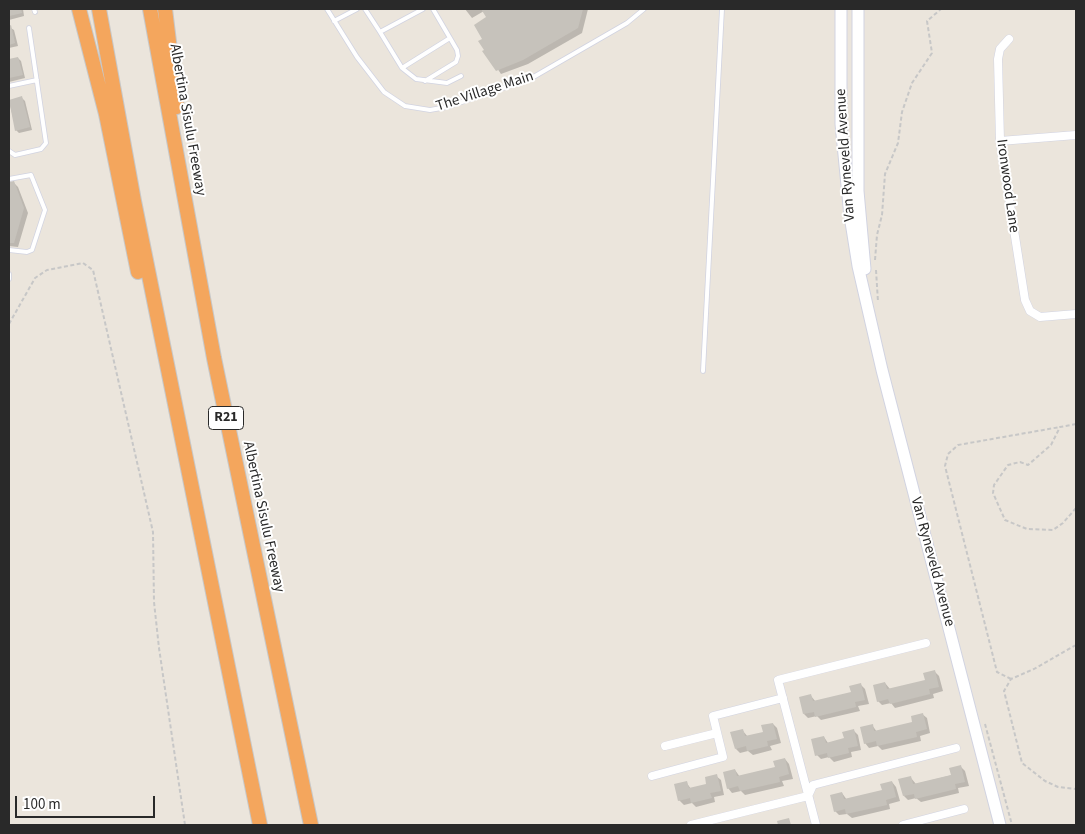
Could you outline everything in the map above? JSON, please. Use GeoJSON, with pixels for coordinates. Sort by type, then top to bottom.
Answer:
{"type":"FeatureCollection","features":[{"type":"Feature","properties":{"kind":"highway"},"geometry":{"type":"LineString","coordinates":[[79,9],[106,114],[192,526],[212,594]]}},
{"type":"Feature","properties":{"kind":"highway"},"geometry":{"type":"LineString","coordinates":[[99,9],[134,200],[260,825]]}},
{"type":"Feature","properties":{"kind":"highway","name":"Albertina Sisulu Freeway"},"geometry":{"type":"LineString","coordinates":[[150,9],[214,358],[311,825]]}},
{"type":"Feature","properties":{"kind":"highway"},"geometry":{"type":"LineString","coordinates":[[165,9],[192,235]]}},
{"type":"Feature","properties":{"kind":"main road","name":"Van Ryneveld Avenue"},"geometry":{"type":"LineString","coordinates":[[841,9],[841,124],[845,178],[858,266],[882,370],[1000,825]]}},
{"type":"Feature","properties":{"kind":"main road","name":"Van Ryneveld Avenue"},"geometry":{"type":"LineString","coordinates":[[858,9],[858,191],[866,299]]}},
{"type":"Feature","properties":{"kind":"street","name":"Ironwood Lane"},"geometry":{"type":"LineString","coordinates":[[1009,39],[1000,49],[998,58],[1000,140],[1026,305],[1037,316],[1052,317],[1076,314]]}},
{"type":"Feature","properties":{"kind":"street"},"geometry":{"type":"LineString","coordinates":[[1000,140],[1076,135]]}},
{"type":"Feature","properties":{"kind":"street"},"geometry":{"type":"LineString","coordinates":[[816,825],[778,680],[926,643]]}},
{"type":"Feature","properties":{"kind":"street"},"geometry":{"type":"LineString","coordinates":[[652,776],[723,757],[713,716],[782,698]]}},
{"type":"Feature","properties":{"kind":"street"},"geometry":{"type":"LineString","coordinates":[[665,746],[717,733]]}},
{"type":"Feature","properties":{"kind":"street"},"geometry":{"type":"LineString","coordinates":[[808,796],[813,785],[956,748]]}},
{"type":"Feature","properties":{"kind":"street"},"geometry":{"type":"LineString","coordinates":[[691,825],[808,796]]}},
{"type":"Feature","properties":{"kind":"street"},"geometry":{"type":"LineString","coordinates":[[903,825],[964,809]]}},
{"type":"Feature","properties":{"kind":"lane","name":"The Village Main"},"geometry":{"type":"LineString","coordinates":[[327,9],[356,57],[384,92],[405,106],[430,110],[447,107],[530,80],[627,23],[644,9]]}},
{"type":"Feature","properties":{"kind":"lane"},"geometry":{"type":"LineString","coordinates":[[334,21],[357,9]]}},
{"type":"Feature","properties":{"kind":"lane"},"geometry":{"type":"LineString","coordinates":[[366,9],[402,68],[416,79],[447,83],[461,76]]}},
{"type":"Feature","properties":{"kind":"lane"},"geometry":{"type":"LineString","coordinates":[[380,32],[423,9]]}},
{"type":"Feature","properties":{"kind":"lane"},"geometry":{"type":"LineString","coordinates":[[425,81],[456,62],[458,50],[433,9]]}},
{"type":"Feature","properties":{"kind":"lane"},"geometry":{"type":"LineString","coordinates":[[703,371],[722,9]]}},
{"type":"Feature","properties":{"kind":"lane"},"geometry":{"type":"LineString","coordinates":[[9,150],[15,155],[41,149],[45,146],[29,28]]}},
{"type":"Feature","properties":{"kind":"lane"},"geometry":{"type":"LineString","coordinates":[[402,68],[450,38]]}},
{"type":"Feature","properties":{"kind":"lane"},"geometry":{"type":"LineString","coordinates":[[9,86],[37,80]]}},
{"type":"Feature","properties":{"kind":"lane"},"geometry":{"type":"LineString","coordinates":[[9,179],[31,175],[46,210],[32,250],[27,252],[9,250]]}},
{"type":"Feature","properties":{"kind":"lane"},"geometry":{"type":"LineString","coordinates":[[9,274],[9,279]]}},
{"type":"Feature","properties":{"kind":"path"},"geometry":{"type":"LineString","coordinates":[[878,309],[876,251],[877,234],[882,215],[885,174],[898,143],[902,112],[912,83],[932,53],[927,21],[940,9]]}},
{"type":"Feature","properties":{"kind":"path"},"geometry":{"type":"LineString","coordinates":[[9,324],[35,278],[47,270],[83,263],[93,270],[153,532],[154,602],[159,648],[185,825]]}},
{"type":"Feature","properties":{"kind":"path"},"geometry":{"type":"LineString","coordinates":[[1011,679],[998,672],[945,466],[948,454],[958,445],[1076,424]]}},
{"type":"Feature","properties":{"kind":"path"},"geometry":{"type":"LineString","coordinates":[[1060,427],[1051,445],[1035,460],[1028,465],[1020,462],[1008,465],[994,485],[993,493],[1005,520],[1027,529],[1053,530],[1063,523],[1076,508]]}},
{"type":"Feature","properties":{"kind":"path"},"geometry":{"type":"LineString","coordinates":[[1076,645],[1034,669],[1011,679],[1004,691],[1022,763],[1045,781],[1058,787],[1076,789]]}},
{"type":"Feature","properties":{"kind":"path"},"geometry":{"type":"LineString","coordinates":[[984,720],[1012,825]]}},
{"type":"Feature","properties":{"kind":"building"},"geometry":{"type":"Polygon","coordinates":[[[9,9],[21,9],[22,13],[9,16],[9,9]]]}},
{"type":"Feature","properties":{"kind":"building"},"geometry":{"type":"Polygon","coordinates":[[[481,9],[583,9],[578,28],[523,60],[496,71],[482,51],[484,50],[478,41],[482,39],[474,25],[486,17],[481,9]]]}},
{"type":"Feature","properties":{"kind":"building"},"geometry":{"type":"Polygon","coordinates":[[[11,25],[15,43],[9,45],[9,26],[11,25]]]}},
{"type":"Feature","properties":{"kind":"building"},"geometry":{"type":"Polygon","coordinates":[[[18,57],[23,75],[9,78],[9,59],[18,57]]]}},
{"type":"Feature","properties":{"kind":"building"},"geometry":{"type":"Polygon","coordinates":[[[22,96],[30,127],[15,131],[9,100],[22,96]]]}},
{"type":"Feature","properties":{"kind":"building"},"geometry":{"type":"Polygon","coordinates":[[[14,181],[24,208],[14,243],[9,243],[9,182],[14,181]]]}},
{"type":"Feature","properties":{"kind":"building"},"geometry":{"type":"Polygon","coordinates":[[[935,670],[939,687],[929,689],[930,694],[890,704],[888,699],[877,702],[873,685],[885,682],[887,689],[925,680],[923,673],[935,670]]]}},
{"type":"Feature","properties":{"kind":"building"},"geometry":{"type":"Polygon","coordinates":[[[861,683],[865,700],[855,702],[856,707],[815,717],[814,712],[803,714],[799,697],[811,694],[813,701],[851,692],[849,686],[861,683]]]}},
{"type":"Feature","properties":{"kind":"building"},"geometry":{"type":"Polygon","coordinates":[[[923,713],[927,729],[916,732],[917,737],[877,746],[876,741],[864,744],[860,727],[873,724],[874,731],[912,722],[911,716],[923,713]]]}},
{"type":"Feature","properties":{"kind":"building"},"geometry":{"type":"Polygon","coordinates":[[[773,723],[777,739],[767,741],[768,746],[747,751],[746,746],[735,749],[730,732],[743,729],[745,736],[763,732],[761,725],[773,723]]]}},
{"type":"Feature","properties":{"kind":"building"},"geometry":{"type":"Polygon","coordinates":[[[854,729],[858,746],[848,748],[849,753],[828,758],[827,753],[815,756],[811,739],[824,736],[826,743],[844,738],[842,732],[854,729]]]}},
{"type":"Feature","properties":{"kind":"building"},"geometry":{"type":"Polygon","coordinates":[[[785,758],[789,774],[779,777],[780,782],[740,791],[738,786],[727,789],[723,772],[735,769],[737,776],[775,767],[773,761],[785,758]]]}},
{"type":"Feature","properties":{"kind":"building"},"geometry":{"type":"Polygon","coordinates":[[[961,765],[965,782],[955,784],[956,789],[915,799],[914,794],[903,796],[898,779],[911,776],[913,784],[951,775],[949,768],[961,765]]]}},
{"type":"Feature","properties":{"kind":"building"},"geometry":{"type":"Polygon","coordinates":[[[717,774],[721,791],[710,793],[712,798],[691,803],[690,798],[678,801],[674,784],[687,781],[689,788],[706,784],[705,777],[717,774]]]}},
{"type":"Feature","properties":{"kind":"building"},"geometry":{"type":"Polygon","coordinates":[[[892,781],[896,797],[886,800],[887,805],[846,814],[845,809],[834,812],[830,795],[842,792],[844,799],[882,790],[880,784],[892,781]]]}},
{"type":"Feature","properties":{"kind":"building"},"geometry":{"type":"Polygon","coordinates":[[[789,818],[791,825],[778,825],[777,821],[789,818]]]}}]}
